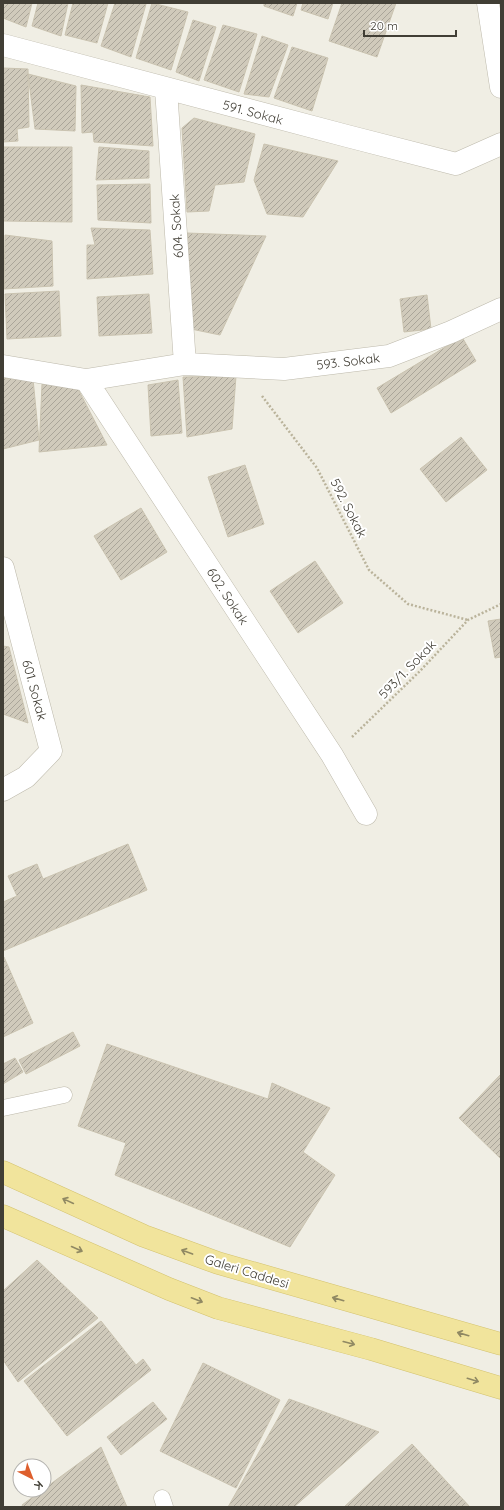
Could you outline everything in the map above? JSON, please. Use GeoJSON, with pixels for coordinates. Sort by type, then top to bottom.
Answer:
{"type":"FeatureCollection","features":[{"type":"Feature","properties":{"kind":"main road","name":"Galeri Caddesi"},"geometry":{"type":"LineString","coordinates":[[3,1172],[144,1236],[218,1263],[501,1344]]}},
{"type":"Feature","properties":{"kind":"main road"},"geometry":{"type":"LineString","coordinates":[[3,1216],[169,1289],[218,1308],[371,1349],[501,1388]]}},
{"type":"Feature","properties":{"kind":"street"},"geometry":{"type":"LineString","coordinates":[[488,3],[501,86]]}},
{"type":"Feature","properties":{"kind":"street","name":"591. Sokak"},"geometry":{"type":"LineString","coordinates":[[3,45],[456,164],[501,144]]}},
{"type":"Feature","properties":{"kind":"street","name":"604. Sokak"},"geometry":{"type":"LineString","coordinates":[[166,89],[185,364]]}},
{"type":"Feature","properties":{"kind":"street","name":"593. Sokak"},"geometry":{"type":"LineString","coordinates":[[3,366],[86,380],[185,364],[284,369],[389,356],[451,332],[501,310]]}},
{"type":"Feature","properties":{"kind":"street","name":"602. Sokak"},"geometry":{"type":"LineString","coordinates":[[86,380],[332,755],[366,814]]}},
{"type":"Feature","properties":{"kind":"street","name":"601. Sokak"},"geometry":{"type":"LineString","coordinates":[[3,568],[51,751],[26,777],[3,790]]}},
{"type":"Feature","properties":{"kind":"lane"},"geometry":{"type":"LineString","coordinates":[[3,1108],[64,1095]]}},
{"type":"Feature","properties":{"kind":"path","name":"592. Sokak"},"geometry":{"type":"LineString","coordinates":[[240,367],[318,468],[368,570],[408,604],[468,620]]}},
{"type":"Feature","properties":{"kind":"path","name":"593/1. Sokak"},"geometry":{"type":"LineString","coordinates":[[332,755],[366,725],[468,620],[501,604]]}},
{"type":"Feature","properties":{"kind":"building"},"geometry":{"type":"Polygon","coordinates":[[[3,3],[32,3],[26,27],[3,18],[3,3]]]}},
{"type":"Feature","properties":{"kind":"building"},"geometry":{"type":"Polygon","coordinates":[[[38,3],[68,3],[61,36],[32,26],[38,3]]]}},
{"type":"Feature","properties":{"kind":"building"},"geometry":{"type":"Polygon","coordinates":[[[73,3],[108,3],[97,43],[65,35],[73,3]]]}},
{"type":"Feature","properties":{"kind":"building"},"geometry":{"type":"Polygon","coordinates":[[[115,3],[146,4],[131,57],[101,46],[115,3]]]}},
{"type":"Feature","properties":{"kind":"building"},"geometry":{"type":"Polygon","coordinates":[[[152,3],[188,12],[171,70],[136,58],[152,3]]]}},
{"type":"Feature","properties":{"kind":"building"},"geometry":{"type":"Polygon","coordinates":[[[264,3],[297,3],[293,16],[264,6],[264,3]]]}},
{"type":"Feature","properties":{"kind":"building"},"geometry":{"type":"Polygon","coordinates":[[[303,3],[333,3],[328,19],[301,10],[303,3]]]}},
{"type":"Feature","properties":{"kind":"building"},"geometry":{"type":"Polygon","coordinates":[[[342,3],[396,3],[377,57],[329,41],[342,3]]]}},
{"type":"Feature","properties":{"kind":"building"},"geometry":{"type":"Polygon","coordinates":[[[193,20],[216,27],[199,81],[176,72],[193,20]]]}},
{"type":"Feature","properties":{"kind":"building"},"geometry":{"type":"Polygon","coordinates":[[[223,25],[257,34],[239,92],[204,80],[223,25]]]}},
{"type":"Feature","properties":{"kind":"building"},"geometry":{"type":"Polygon","coordinates":[[[262,36],[288,45],[269,97],[244,94],[262,36]]]}},
{"type":"Feature","properties":{"kind":"building"},"geometry":{"type":"Polygon","coordinates":[[[292,47],[328,58],[312,111],[274,98],[292,47]]]}},
{"type":"Feature","properties":{"kind":"building"},"geometry":{"type":"Polygon","coordinates":[[[3,68],[28,69],[29,127],[17,129],[18,141],[3,142],[3,68]]]}},
{"type":"Feature","properties":{"kind":"building"},"geometry":{"type":"Polygon","coordinates":[[[28,74],[76,86],[75,131],[35,129],[28,74]]]}},
{"type":"Feature","properties":{"kind":"building"},"geometry":{"type":"Polygon","coordinates":[[[81,85],[150,97],[153,146],[94,142],[93,132],[82,133],[81,85]]]}},
{"type":"Feature","properties":{"kind":"building"},"geometry":{"type":"Polygon","coordinates":[[[194,118],[255,134],[244,182],[215,185],[209,211],[187,212],[182,128],[194,118]]]}},
{"type":"Feature","properties":{"kind":"building"},"geometry":{"type":"Polygon","coordinates":[[[264,144],[338,161],[303,217],[267,214],[254,180],[264,144]]]}},
{"type":"Feature","properties":{"kind":"building"},"geometry":{"type":"Polygon","coordinates":[[[3,147],[72,147],[72,222],[3,221],[3,147]]]}},
{"type":"Feature","properties":{"kind":"building"},"geometry":{"type":"Polygon","coordinates":[[[99,147],[149,151],[149,178],[96,180],[99,147]]]}},
{"type":"Feature","properties":{"kind":"building"},"geometry":{"type":"Polygon","coordinates":[[[150,184],[151,223],[98,220],[97,185],[150,184]]]}},
{"type":"Feature","properties":{"kind":"building"},"geometry":{"type":"Polygon","coordinates":[[[91,228],[150,230],[153,274],[87,279],[87,245],[95,245],[91,228]]]}},
{"type":"Feature","properties":{"kind":"building"},"geometry":{"type":"Polygon","coordinates":[[[187,233],[266,236],[220,335],[191,329],[187,233]]]}},
{"type":"Feature","properties":{"kind":"building"},"geometry":{"type":"Polygon","coordinates":[[[5,235],[52,241],[53,286],[4,289],[5,235]]]}},
{"type":"Feature","properties":{"kind":"building"},"geometry":{"type":"Polygon","coordinates":[[[59,291],[61,336],[7,339],[5,294],[59,291]]]}},
{"type":"Feature","properties":{"kind":"building"},"geometry":{"type":"Polygon","coordinates":[[[149,294],[152,333],[99,336],[97,297],[149,294]]]}},
{"type":"Feature","properties":{"kind":"building"},"geometry":{"type":"Polygon","coordinates":[[[427,295],[431,329],[404,332],[400,299],[427,295]]]}},
{"type":"Feature","properties":{"kind":"building"},"geometry":{"type":"Polygon","coordinates":[[[462,337],[476,361],[391,413],[377,388],[462,337]]]}},
{"type":"Feature","properties":{"kind":"building"},"geometry":{"type":"Polygon","coordinates":[[[236,376],[232,429],[187,437],[183,377],[236,376]]]}},
{"type":"Feature","properties":{"kind":"building"},"geometry":{"type":"Polygon","coordinates":[[[3,378],[33,379],[39,440],[3,449],[3,378]]]}},
{"type":"Feature","properties":{"kind":"building"},"geometry":{"type":"Polygon","coordinates":[[[178,380],[182,433],[151,436],[148,385],[178,380]]]}},
{"type":"Feature","properties":{"kind":"building"},"geometry":{"type":"Polygon","coordinates":[[[42,384],[76,385],[107,445],[39,452],[42,384]]]}},
{"type":"Feature","properties":{"kind":"building"},"geometry":{"type":"Polygon","coordinates":[[[461,437],[487,470],[446,502],[420,469],[461,437]]]}},
{"type":"Feature","properties":{"kind":"building"},"geometry":{"type":"Polygon","coordinates":[[[245,465],[264,524],[228,537],[208,477],[245,465]]]}},
{"type":"Feature","properties":{"kind":"building"},"geometry":{"type":"Polygon","coordinates":[[[141,508],[167,552],[121,580],[94,536],[141,508]]]}},
{"type":"Feature","properties":{"kind":"building"},"geometry":{"type":"Polygon","coordinates":[[[315,561],[343,603],[298,633],[270,591],[315,561]]]}},
{"type":"Feature","properties":{"kind":"building"},"geometry":{"type":"Polygon","coordinates":[[[501,619],[501,657],[495,658],[488,621],[501,619]]]}},
{"type":"Feature","properties":{"kind":"building"},"geometry":{"type":"Polygon","coordinates":[[[3,646],[9,647],[28,723],[3,714],[3,646]]]}},
{"type":"Feature","properties":{"kind":"building"},"geometry":{"type":"Polygon","coordinates":[[[128,844],[147,890],[3,951],[3,902],[17,896],[8,876],[37,864],[43,879],[128,844]]]}},
{"type":"Feature","properties":{"kind":"building"},"geometry":{"type":"Polygon","coordinates":[[[4,957],[33,1023],[3,1037],[3,958],[4,957]]]}},
{"type":"Feature","properties":{"kind":"building"},"geometry":{"type":"Polygon","coordinates":[[[73,1032],[80,1046],[26,1074],[19,1060],[73,1032]]]}},
{"type":"Feature","properties":{"kind":"building"},"geometry":{"type":"Polygon","coordinates":[[[107,1044],[268,1099],[272,1083],[330,1108],[303,1152],[335,1175],[290,1247],[115,1175],[126,1143],[78,1126],[107,1044]]]}},
{"type":"Feature","properties":{"kind":"building"},"geometry":{"type":"Polygon","coordinates":[[[15,1058],[23,1072],[3,1084],[3,1064],[15,1058]]]}},
{"type":"Feature","properties":{"kind":"building"},"geometry":{"type":"Polygon","coordinates":[[[501,1074],[501,1159],[459,1118],[501,1074]]]}},
{"type":"Feature","properties":{"kind":"building"},"geometry":{"type":"Polygon","coordinates":[[[37,1260],[98,1318],[18,1382],[3,1360],[3,1291],[37,1260]]]}},
{"type":"Feature","properties":{"kind":"building"},"geometry":{"type":"Polygon","coordinates":[[[101,1321],[136,1365],[143,1359],[151,1370],[67,1436],[24,1381],[101,1321]]]}},
{"type":"Feature","properties":{"kind":"building"},"geometry":{"type":"Polygon","coordinates":[[[203,1363],[280,1400],[236,1488],[160,1451],[203,1363]]]}},
{"type":"Feature","properties":{"kind":"building"},"geometry":{"type":"Polygon","coordinates":[[[289,1399],[379,1432],[294,1507],[228,1507],[289,1399]]]}},
{"type":"Feature","properties":{"kind":"building"},"geometry":{"type":"Polygon","coordinates":[[[153,1402],[167,1419],[121,1455],[107,1437],[153,1402]]]}},
{"type":"Feature","properties":{"kind":"building"},"geometry":{"type":"Polygon","coordinates":[[[412,1444],[470,1507],[344,1507],[412,1444]]]}},
{"type":"Feature","properties":{"kind":"building"},"geometry":{"type":"Polygon","coordinates":[[[101,1447],[127,1507],[23,1507],[22,1505],[32,1498],[52,1498],[52,1483],[101,1447]]]}}]}
